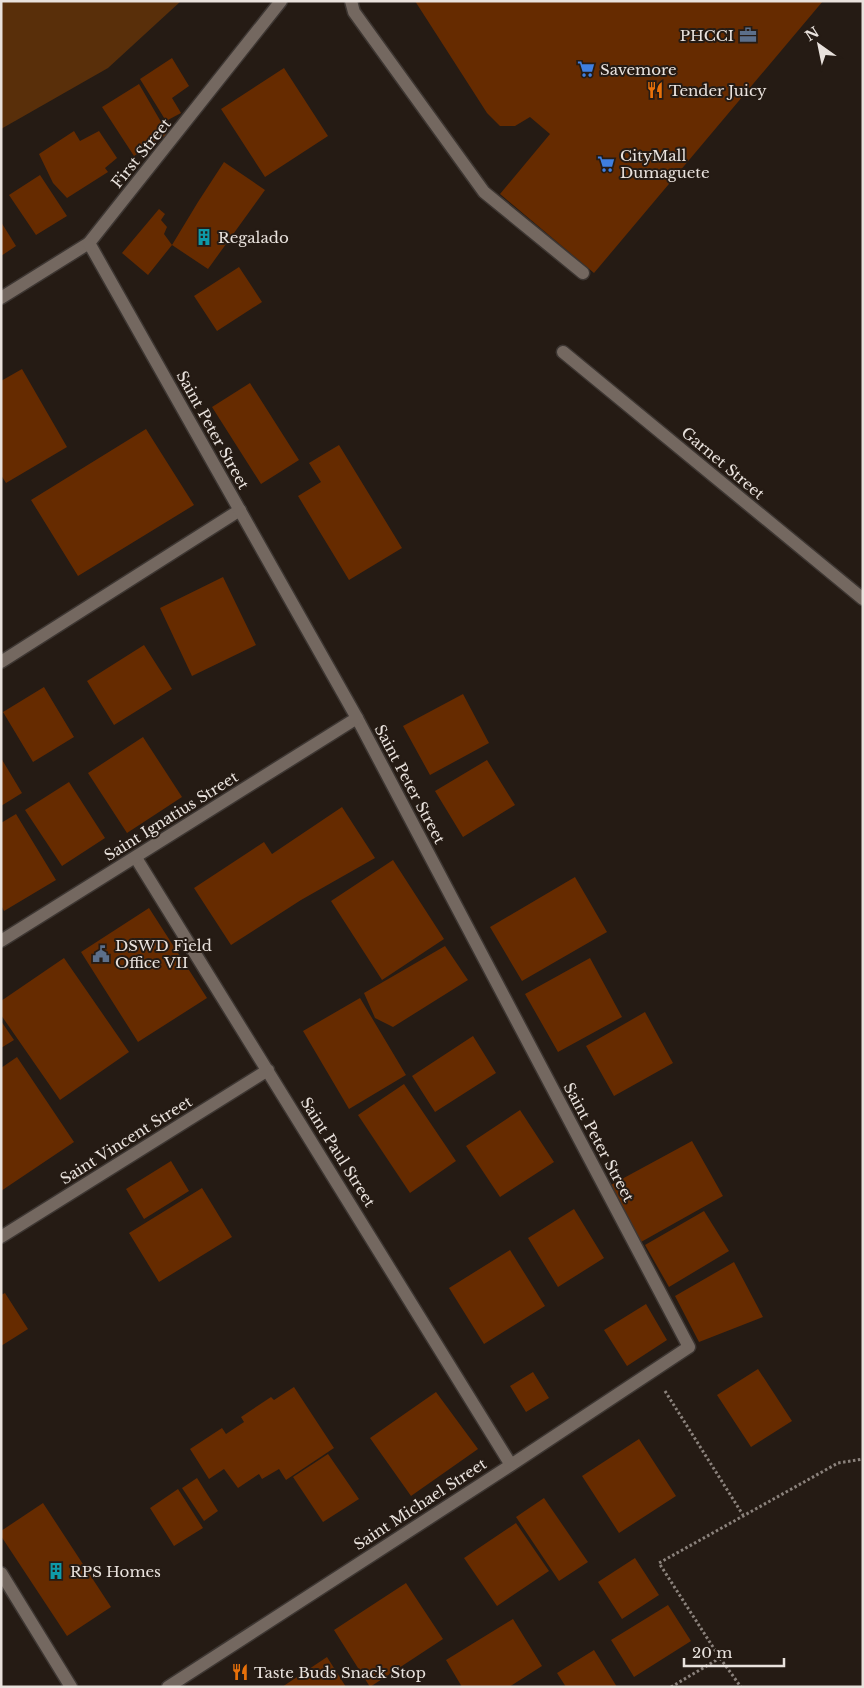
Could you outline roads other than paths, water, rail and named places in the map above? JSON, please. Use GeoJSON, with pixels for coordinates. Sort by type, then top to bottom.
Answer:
{"type":"FeatureCollection","features":[{"type":"Feature","properties":{"kind":"street","name":"First Street"},"geometry":{"type":"LineString","coordinates":[[1,298],[89,243],[281,1]]}},
{"type":"Feature","properties":{"kind":"street"},"geometry":{"type":"LineString","coordinates":[[351,1],[354,12],[484,192],[583,273]]}},
{"type":"Feature","properties":{"kind":"street","name":"Saint Peter Street"},"geometry":{"type":"LineString","coordinates":[[89,243],[357,718],[689,1347]]}},
{"type":"Feature","properties":{"kind":"street","name":"Garnet Street"},"geometry":{"type":"LineString","coordinates":[[563,352],[863,599]]}},
{"type":"Feature","properties":{"kind":"street"},"geometry":{"type":"LineString","coordinates":[[1,662],[240,510]]}},
{"type":"Feature","properties":{"kind":"street","name":"Saint Ignatius Street"},"geometry":{"type":"LineString","coordinates":[[1,941],[357,718]]}},
{"type":"Feature","properties":{"kind":"street","name":"Saint Paul Street"},"geometry":{"type":"LineString","coordinates":[[136,858],[511,1465]]}},
{"type":"Feature","properties":{"kind":"street","name":"Saint Vincent Street"},"geometry":{"type":"LineString","coordinates":[[1,1237],[268,1070]]}},
{"type":"Feature","properties":{"kind":"street","name":"Saint Michael Street"},"geometry":{"type":"LineString","coordinates":[[168,1687],[511,1465],[689,1347]]}},
{"type":"Feature","properties":{"kind":"street"},"geometry":{"type":"LineString","coordinates":[[1,1573],[71,1687]]}},
{"type":"Feature","properties":{"kind":"place","name":"PHCCI"},"geometry":{"type":"Point","coordinates":[748,35]}},
{"type":"Feature","properties":{"kind":"place","name":"Savemore"},"geometry":{"type":"Point","coordinates":[586,69]}},
{"type":"Feature","properties":{"kind":"place","name":"Tender Juicy"},"geometry":{"type":"Point","coordinates":[655,90]}},
{"type":"Feature","properties":{"kind":"place","name":"CityMall Dumaguete"},"geometry":{"type":"Point","coordinates":[606,164]}},
{"type":"Feature","properties":{"kind":"place","name":"Regalado"},"geometry":{"type":"Point","coordinates":[204,237]}},
{"type":"Feature","properties":{"kind":"place","name":"DSWD Field Office VII"},"geometry":{"type":"Point","coordinates":[101,954]}},
{"type":"Feature","properties":{"kind":"place","name":"RPS Homes"},"geometry":{"type":"Point","coordinates":[56,1571]}},
{"type":"Feature","properties":{"kind":"place","name":"Taste Buds Snack Stop"},"geometry":{"type":"Point","coordinates":[240,1672]}}]}
